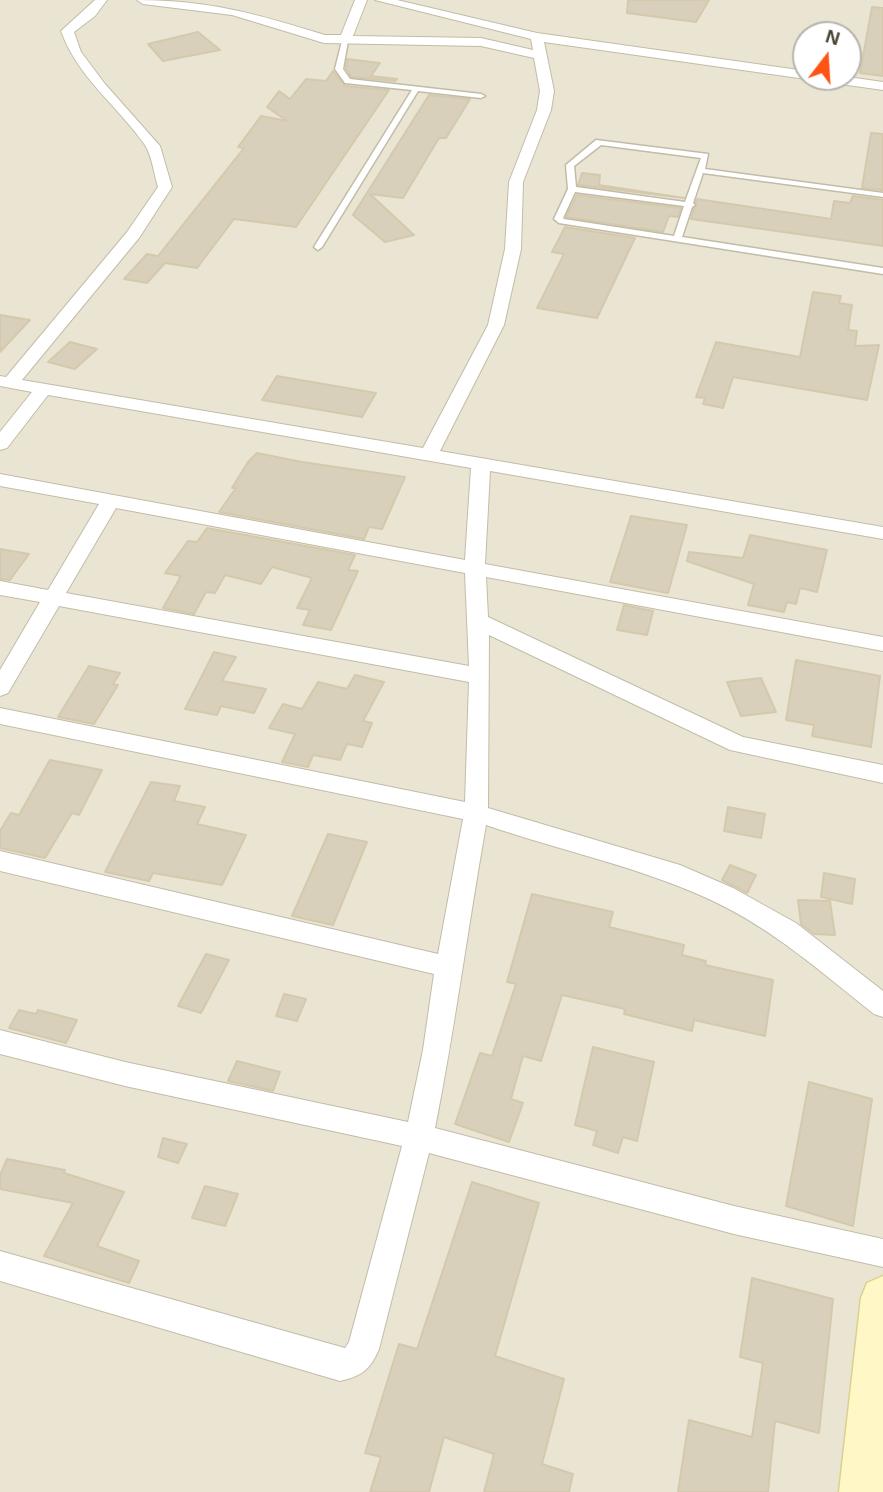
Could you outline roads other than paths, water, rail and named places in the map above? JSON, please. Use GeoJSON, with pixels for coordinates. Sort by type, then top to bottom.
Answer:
{"type":"FeatureCollection","features":[{"type":"Feature","properties":{"kind":"main road"},"geometry":{"type":"LineString","coordinates":[[863,1492],[883,1298]]}},
{"type":"Feature","properties":{"kind":"street"},"geometry":{"type":"LineString","coordinates":[[5,382],[133,235],[165,187],[153,146],[100,87],[75,52],[67,31],[91,13],[101,0]]}},
{"type":"Feature","properties":{"kind":"street"},"geometry":{"type":"LineString","coordinates":[[143,0],[233,11],[306,35],[345,41],[412,38],[481,42],[541,56]]}},
{"type":"Feature","properties":{"kind":"street"},"geometry":{"type":"LineString","coordinates":[[345,41],[362,0]]}},
{"type":"Feature","properties":{"kind":"street"},"geometry":{"type":"LineString","coordinates":[[382,0],[537,37],[792,73]]}},
{"type":"Feature","properties":{"kind":"street"},"geometry":{"type":"LineString","coordinates":[[429,455],[496,325],[513,249],[516,182],[544,110],[547,91],[537,37]]}},
{"type":"Feature","properties":{"kind":"street"},"geometry":{"type":"LineString","coordinates":[[862,83],[883,86]]}},
{"type":"Feature","properties":{"kind":"street"},"geometry":{"type":"LineString","coordinates":[[5,382],[883,533]]}},
{"type":"Feature","properties":{"kind":"street"},"geometry":{"type":"LineString","coordinates":[[0,444],[43,389]]}},
{"type":"Feature","properties":{"kind":"street"},"geometry":{"type":"LineString","coordinates":[[0,1266],[340,1365],[354,1362],[363,1349],[419,1137],[437,1050],[448,967],[476,813],[480,676],[475,568],[481,464]]}},
{"type":"Feature","properties":{"kind":"street"},"geometry":{"type":"LineString","coordinates":[[0,480],[883,645]]}},
{"type":"Feature","properties":{"kind":"street"},"geometry":{"type":"LineString","coordinates":[[0,688],[111,500]]}},
{"type":"Feature","properties":{"kind":"street"},"geometry":{"type":"LineString","coordinates":[[0,588],[480,676]]}},
{"type":"Feature","properties":{"kind":"street"},"geometry":{"type":"LineString","coordinates":[[478,621],[738,744],[883,774]]}},
{"type":"Feature","properties":{"kind":"street"},"geometry":{"type":"LineString","coordinates":[[0,716],[476,813],[565,843],[671,872],[724,895],[787,930],[883,1006]]}},
{"type":"Feature","properties":{"kind":"street"},"geometry":{"type":"LineString","coordinates":[[0,860],[448,967]]}},
{"type":"Feature","properties":{"kind":"street"},"geometry":{"type":"LineString","coordinates":[[0,1042],[125,1074],[419,1137],[734,1220],[883,1253]]}},
{"type":"Feature","properties":{"kind":"lane"},"geometry":{"type":"LineString","coordinates":[[345,41],[339,69],[345,79],[481,96]]}},
{"type":"Feature","properties":{"kind":"lane"},"geometry":{"type":"LineString","coordinates":[[318,247],[416,89]]}},
{"type":"Feature","properties":{"kind":"lane"},"geometry":{"type":"LineString","coordinates":[[677,238],[706,159],[701,155],[599,142],[570,164],[572,189],[559,216],[562,221],[883,271]]}},
{"type":"Feature","properties":{"kind":"lane"},"geometry":{"type":"LineString","coordinates":[[702,171],[883,195]]}},
{"type":"Feature","properties":{"kind":"lane"},"geometry":{"type":"LineString","coordinates":[[572,189],[691,205]]}}]}
